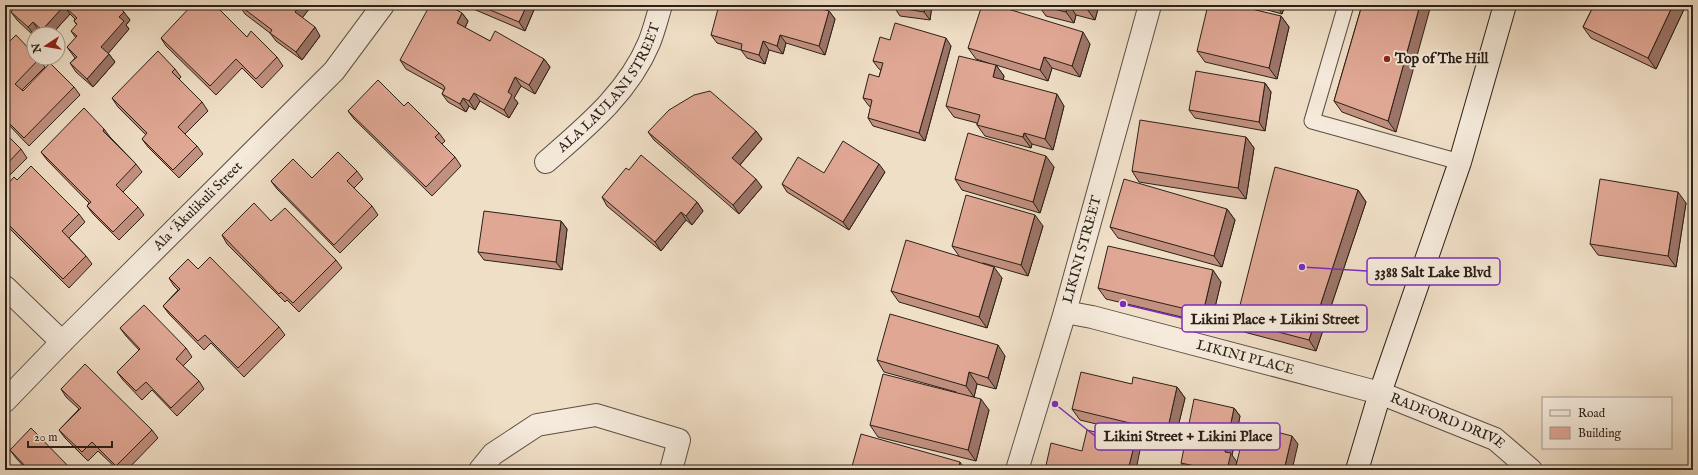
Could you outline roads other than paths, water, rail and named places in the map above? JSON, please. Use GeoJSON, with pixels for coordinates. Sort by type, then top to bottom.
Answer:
{"type":"FeatureCollection","features":[{"type":"Feature","properties":{"kind":"street","name":"Ala ʻĀkulikuli Street"},"geometry":{"type":"LineString","coordinates":[[5,401],[334,70],[382,5]]}},
{"type":"Feature","properties":{"kind":"street","name":"ALA LAULANI STREET"},"geometry":{"type":"LineString","coordinates":[[546,162],[596,118],[628,80],[649,43],[661,5]]}},
{"type":"Feature","properties":{"kind":"street","name":"LIKINI STREET"},"geometry":{"type":"LineString","coordinates":[[1017,470],[1065,312],[1150,5]]}},
{"type":"Feature","properties":{"kind":"street"},"geometry":{"type":"LineString","coordinates":[[1358,470],[1380,393],[1460,162],[1505,5]]}},
{"type":"Feature","properties":{"kind":"street"},"geometry":{"type":"LineString","coordinates":[[5,287],[62,342]]}},
{"type":"Feature","properties":{"kind":"street","name":"LIKINI PLACE"},"geometry":{"type":"LineString","coordinates":[[1065,312],[1092,317],[1380,393]]}},
{"type":"Feature","properties":{"kind":"street","name":"RADFORD DRIVE"},"geometry":{"type":"LineString","coordinates":[[1380,393],[1496,439],[1531,470]]}},
{"type":"Feature","properties":{"kind":"street"},"geometry":{"type":"LineString","coordinates":[[480,470],[492,454],[536,425],[596,415],[679,440],[671,470]]}},
{"type":"Feature","properties":{"kind":"lane"},"geometry":{"type":"LineString","coordinates":[[1346,5],[1312,121],[1460,162]]}},
{"type":"Feature","properties":{"kind":"place","name":"Top of The Hill"},"geometry":{"type":"Point","coordinates":[1387,59]}},
{"type":"Feature","properties":{"kind":"place","name":"3388 Salt Lake Blvd"},"geometry":{"type":"Point","coordinates":[1302,267]}},
{"type":"Feature","properties":{"kind":"place","name":"Likini Place + Likini Street"},"geometry":{"type":"Point","coordinates":[1123,304]}},
{"type":"Feature","properties":{"kind":"place","name":"Likini Street + Likini Place"},"geometry":{"type":"Point","coordinates":[1055,404]}}]}
